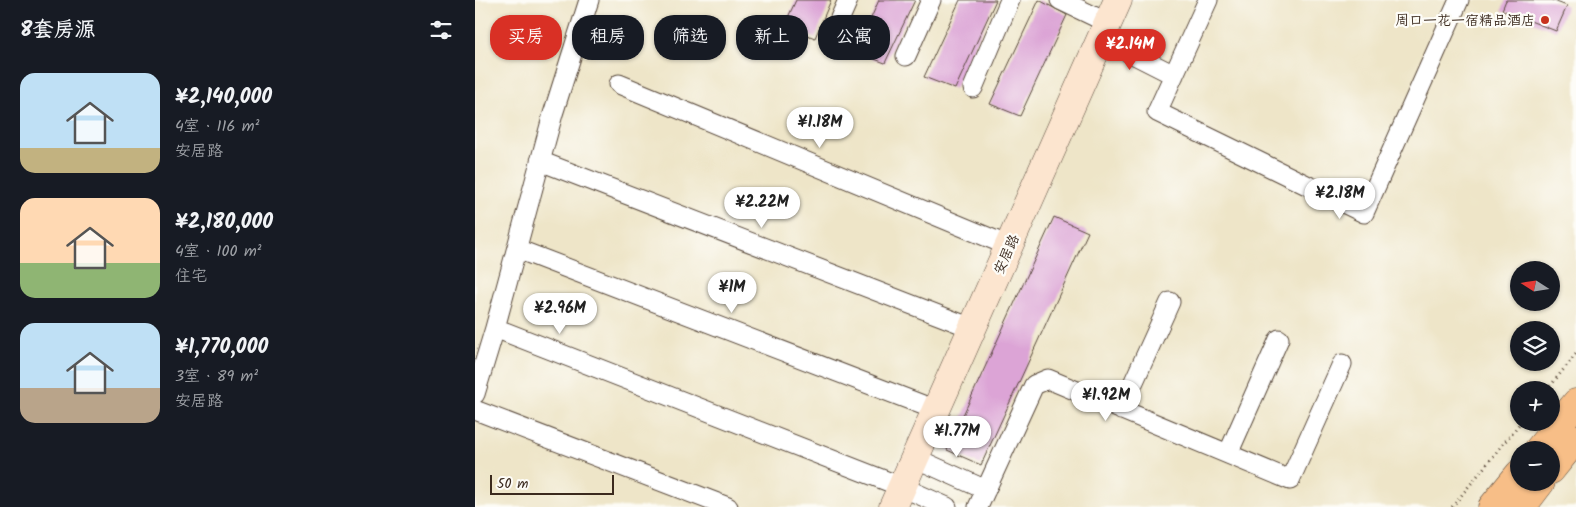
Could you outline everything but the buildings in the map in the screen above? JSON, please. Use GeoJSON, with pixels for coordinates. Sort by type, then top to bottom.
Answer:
{"type":"FeatureCollection","features":[{"type":"Feature","properties":{"kind":"main road"},"geometry":{"type":"LineString","coordinates":[[1545,441],[1576,403]]}},
{"type":"Feature","properties":{"kind":"main road"},"geometry":{"type":"LineString","coordinates":[[1560,459],[1576,439]]}},
{"type":"Feature","properties":{"kind":"main road"},"geometry":{"type":"LineString","coordinates":[[1492,507],[1510,485]]}},
{"type":"Feature","properties":{"kind":"main road"},"geometry":{"type":"LineString","coordinates":[[1521,507],[1534,491]]}},
{"type":"Feature","properties":{"kind":"street"},"geometry":{"type":"LineString","coordinates":[[475,394],[487,337],[517,249],[553,114],[589,0]]}},
{"type":"Feature","properties":{"kind":"street"},"geometry":{"type":"LineString","coordinates":[[841,15],[848,0]]}},
{"type":"Feature","properties":{"kind":"street"},"geometry":{"type":"LineString","coordinates":[[907,56],[931,0]]}},
{"type":"Feature","properties":{"kind":"street"},"geometry":{"type":"LineString","coordinates":[[973,88],[1010,0]]}},
{"type":"Feature","properties":{"kind":"street"},"geometry":{"type":"LineString","coordinates":[[1060,0],[1109,20],[1173,75]]}},
{"type":"Feature","properties":{"kind":"street"},"geometry":{"type":"LineString","coordinates":[[1208,0],[1157,112],[1363,213],[1459,0]]}},
{"type":"Feature","properties":{"kind":"street","name":"安居路"},"geometry":{"type":"LineString","coordinates":[[897,497],[1109,20]]}},
{"type":"Feature","properties":{"kind":"street"},"geometry":{"type":"LineString","coordinates":[[619,84],[1009,246]]}},
{"type":"Feature","properties":{"kind":"street"},"geometry":{"type":"LineString","coordinates":[[540,161],[972,328]]}},
{"type":"Feature","properties":{"kind":"street"},"geometry":{"type":"LineString","coordinates":[[517,249],[936,410]]}},
{"type":"Feature","properties":{"kind":"street"},"geometry":{"type":"LineString","coordinates":[[1121,410],[1171,302]]}},
{"type":"Feature","properties":{"kind":"street"},"geometry":{"type":"LineString","coordinates":[[487,337],[897,497],[947,507]]}},
{"type":"Feature","properties":{"kind":"street"},"geometry":{"type":"LineString","coordinates":[[1228,454],[1279,339]]}},
{"type":"Feature","properties":{"kind":"street"},"geometry":{"type":"LineString","coordinates":[[978,507],[1034,385],[1048,379],[1290,480],[1342,364]]}},
{"type":"Feature","properties":{"kind":"street"},"geometry":{"type":"LineString","coordinates":[[475,410],[728,507]]}},
{"type":"Feature","properties":{"kind":"street"},"geometry":{"type":"LineString","coordinates":[[915,458],[986,490]]}},
{"type":"Feature","properties":{"kind":"path"},"geometry":{"type":"LineString","coordinates":[[1554,381],[1576,354]]}},
{"type":"Feature","properties":{"kind":"path"},"geometry":{"type":"LineString","coordinates":[[1453,507],[1514,431]]}},
{"type":"Feature","properties":{"kind":"place","name":"周口一花一宿精品酒店"},"geometry":{"type":"Point","coordinates":[1545,20]}}]}
